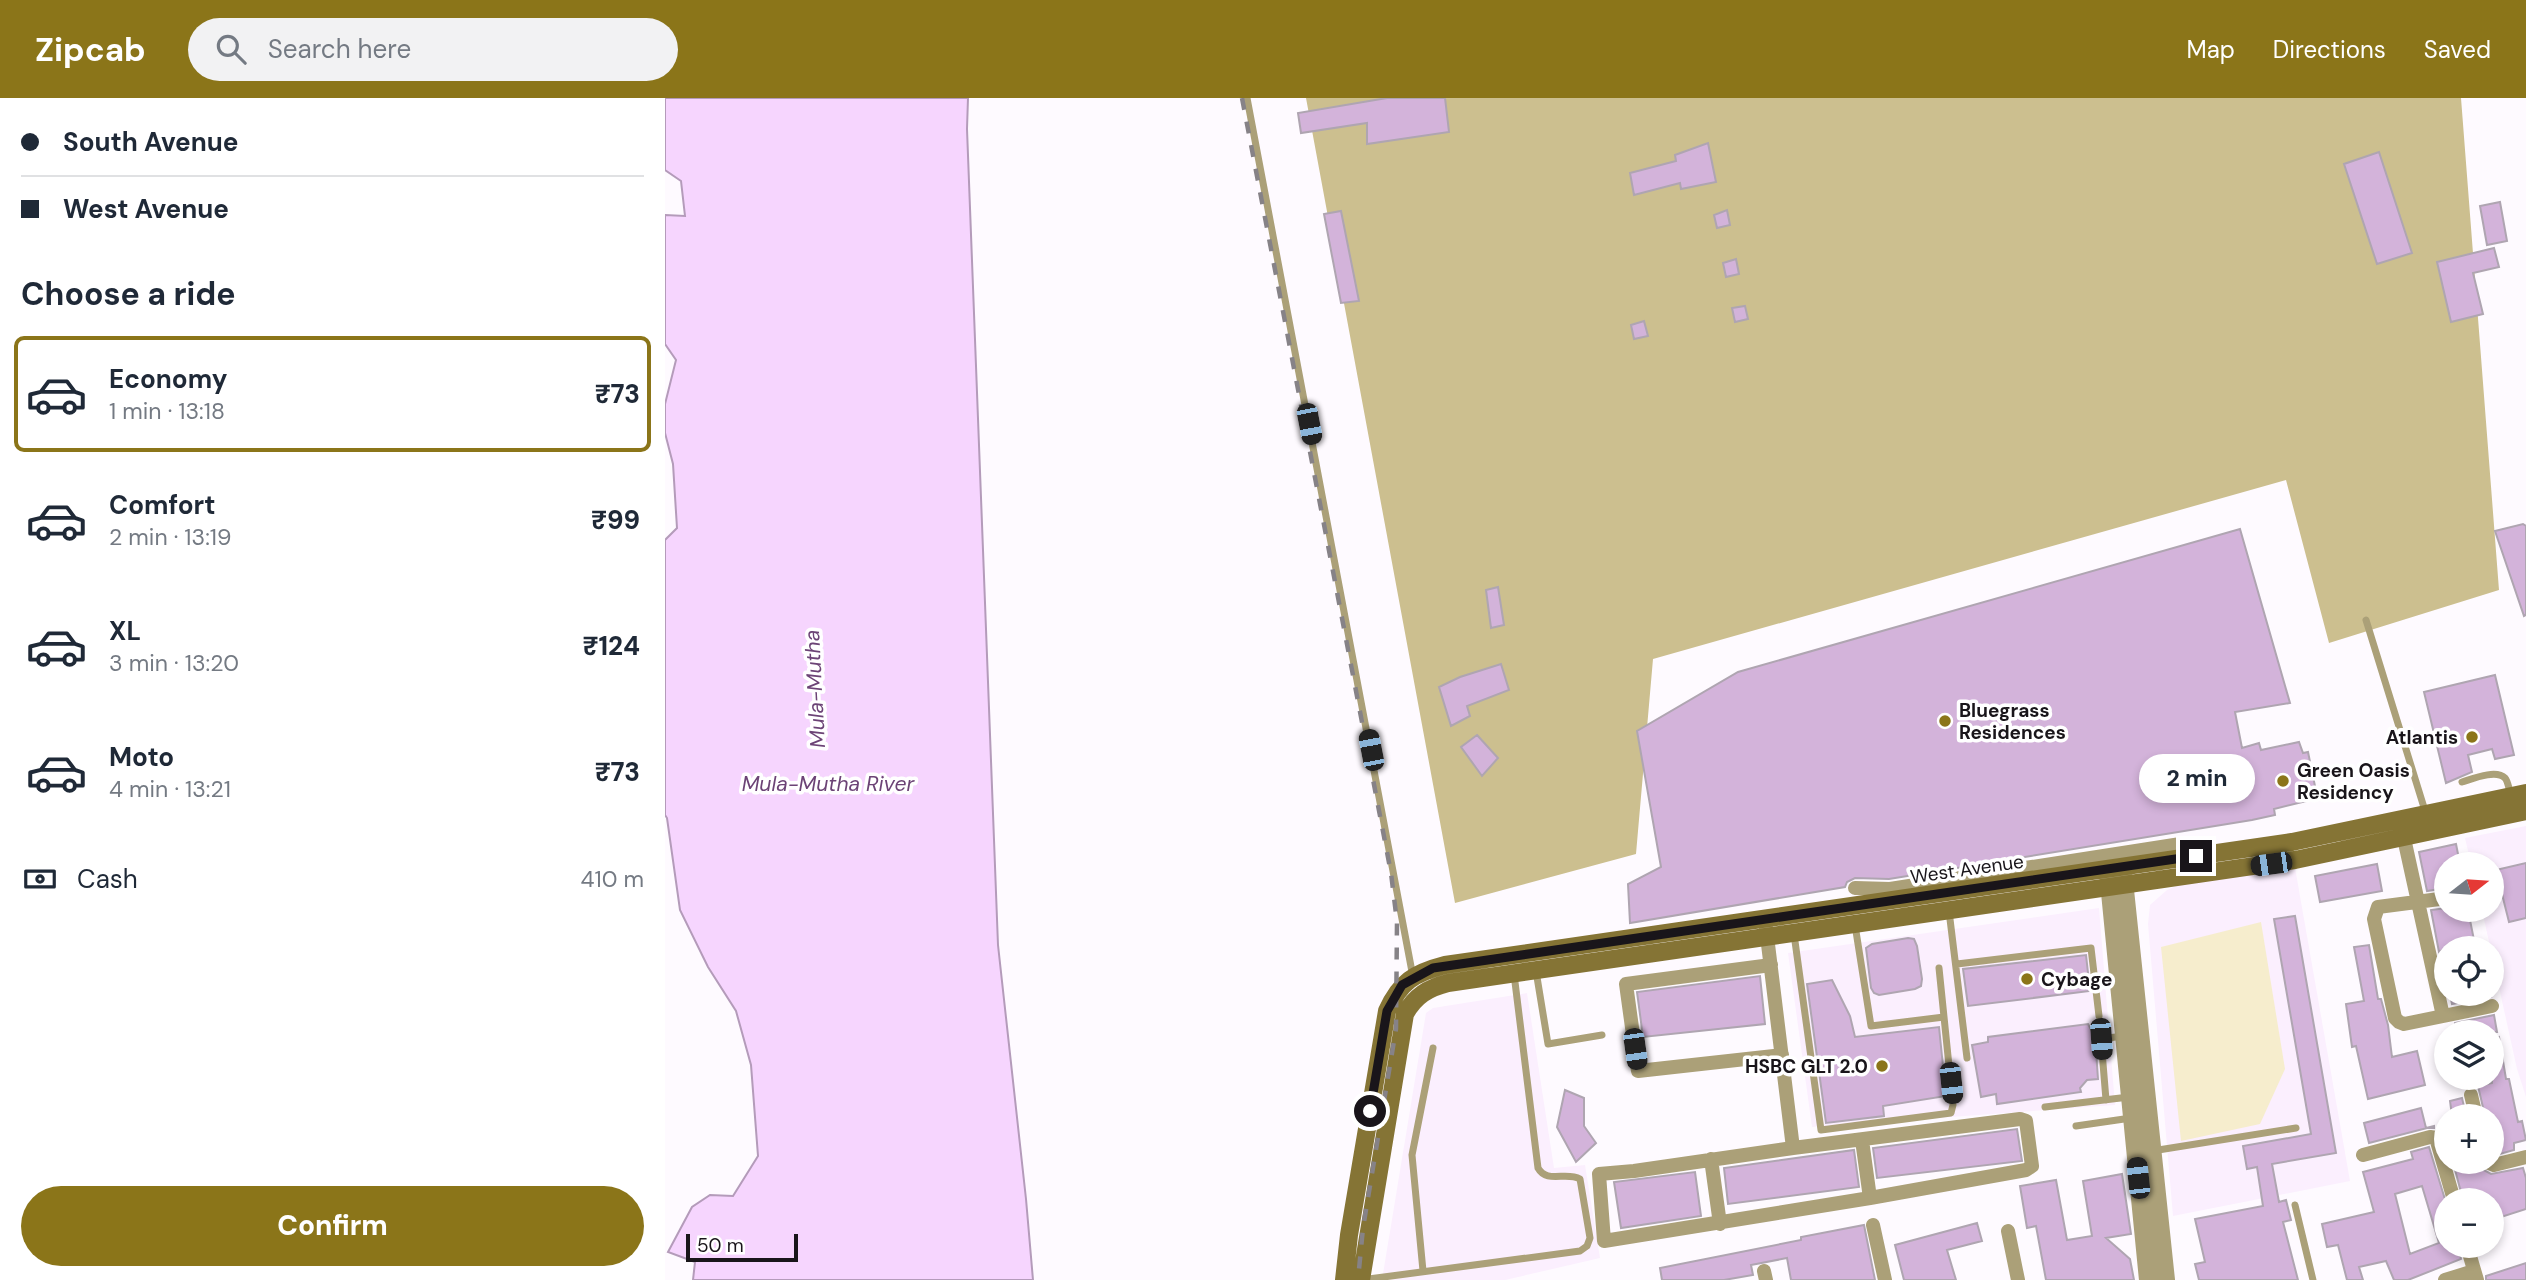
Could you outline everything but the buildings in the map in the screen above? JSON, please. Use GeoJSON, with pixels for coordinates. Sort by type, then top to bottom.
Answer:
{"type":"FeatureCollection","features":[{"type":"Feature","properties":{"kind":"main road","name":"West Avenue"},"geometry":{"type":"LineString","coordinates":[[2402,829],[2426,814],[2518,794]]}},
{"type":"Feature","properties":{"kind":"main road","name":"West Avenue"},"geometry":{"type":"LineString","coordinates":[[1417,985],[1445,965],[1766,928],[1794,933],[1949,911],[2292,842],[2526,811]]}},
{"type":"Feature","properties":{"kind":"main road","name":"West Avenue"},"geometry":{"type":"LineString","coordinates":[[1417,985],[1514,974],[1766,928],[2072,867],[2116,877]]}},
{"type":"Feature","properties":{"kind":"main road"},"geometry":{"type":"LineString","coordinates":[[1353,1279],[1405,1014],[1417,985]]}},
{"type":"Feature","properties":{"kind":"street"},"geometry":{"type":"LineString","coordinates":[[2402,829],[2418,904],[2434,947]]}},
{"type":"Feature","properties":{"kind":"street"},"geometry":{"type":"LineString","coordinates":[[1855,888],[1890,889],[2072,867],[2187,843]]}},
{"type":"Feature","properties":{"kind":"street"},"geometry":{"type":"LineString","coordinates":[[2116,877],[2131,1118],[2144,1152],[2148,1280]]}},
{"type":"Feature","properties":{"kind":"street"},"geometry":{"type":"LineString","coordinates":[[2116,877],[2144,1152],[2166,1280]]}},
{"type":"Feature","properties":{"kind":"street"},"geometry":{"type":"LineString","coordinates":[[2434,901],[2384,906],[2375,912],[2374,919],[2395,1018],[2399,1023],[2405,1024],[2492,1006]]}},
{"type":"Feature","properties":{"kind":"street"},"geometry":{"type":"LineString","coordinates":[[1766,928],[1793,1148]]}},
{"type":"Feature","properties":{"kind":"street"},"geometry":{"type":"LineString","coordinates":[[1771,965],[1626,984],[1638,1071],[1782,1055]]}},
{"type":"Feature","properties":{"kind":"street"},"geometry":{"type":"LineString","coordinates":[[2442,1006],[2443,1016]]}},
{"type":"Feature","properties":{"kind":"street"},"geometry":{"type":"LineString","coordinates":[[2471,1095],[2473,1104]]}},
{"type":"Feature","properties":{"kind":"street"},"geometry":{"type":"LineString","coordinates":[[2020,1119],[2026,1121],[2032,1166],[2027,1170],[1870,1198],[1604,1241],[1599,1174],[1793,1148],[2020,1119]]}},
{"type":"Feature","properties":{"kind":"street"},"geometry":{"type":"LineString","coordinates":[[2363,1156],[2430,1136],[2435,1138],[2450,1188]]}},
{"type":"Feature","properties":{"kind":"street"},"geometry":{"type":"LineString","coordinates":[[1862,1140],[1870,1198]]}},
{"type":"Feature","properties":{"kind":"street"},"geometry":{"type":"LineString","coordinates":[[2504,1163],[2526,1157]]}},
{"type":"Feature","properties":{"kind":"street"},"geometry":{"type":"LineString","coordinates":[[1711,1159],[1720,1224]]}},
{"type":"Feature","properties":{"kind":"street"},"geometry":{"type":"LineString","coordinates":[[1873,1225],[1885,1280]]}},
{"type":"Feature","properties":{"kind":"street"},"geometry":{"type":"LineString","coordinates":[[2008,1231],[2018,1280]]}},
{"type":"Feature","properties":{"kind":"street"},"geometry":{"type":"LineString","coordinates":[[2445,1280],[2476,1275],[2471,1258]]}},
{"type":"Feature","properties":{"kind":"lane"},"geometry":{"type":"LineString","coordinates":[[1247,98],[1417,985]]}},
{"type":"Feature","properties":{"kind":"lane"},"geometry":{"type":"LineString","coordinates":[[2366,620],[2426,814]]}},
{"type":"Feature","properties":{"kind":"lane"},"geometry":{"type":"LineString","coordinates":[[2462,782],[2495,774],[2506,779],[2518,794]]}},
{"type":"Feature","properties":{"kind":"lane"},"geometry":{"type":"LineString","coordinates":[[1949,911],[1967,1058]]}},
{"type":"Feature","properties":{"kind":"lane"},"geometry":{"type":"LineString","coordinates":[[1855,924],[1871,1026],[1944,1017]]}},
{"type":"Feature","properties":{"kind":"lane"},"geometry":{"type":"LineString","coordinates":[[1794,933],[1821,1130],[1951,1114],[1953,1105],[1939,968]]}},
{"type":"Feature","properties":{"kind":"lane"},"geometry":{"type":"LineString","coordinates":[[1957,964],[2091,948],[2099,1016]]}},
{"type":"Feature","properties":{"kind":"lane"},"geometry":{"type":"LineString","coordinates":[[1536,970],[1548,1044],[1602,1035]]}},
{"type":"Feature","properties":{"kind":"lane"},"geometry":{"type":"LineString","coordinates":[[1353,1279],[1580,1251],[1587,1246],[1590,1238],[1580,1179],[1573,1175],[1546,1176],[1541,1174],[1538,1167],[1514,974]]}},
{"type":"Feature","properties":{"kind":"lane"},"geometry":{"type":"LineString","coordinates":[[2106,1100],[2101,1039],[2124,1036]]}},
{"type":"Feature","properties":{"kind":"lane"},"geometry":{"type":"LineString","coordinates":[[1423,1271],[1412,1155],[1433,1048]]}},
{"type":"Feature","properties":{"kind":"lane"},"geometry":{"type":"LineString","coordinates":[[2045,1107],[2130,1097]]}},
{"type":"Feature","properties":{"kind":"lane"},"geometry":{"type":"LineString","coordinates":[[2076,1126],[2131,1118]]}},
{"type":"Feature","properties":{"kind":"lane"},"geometry":{"type":"LineString","coordinates":[[2144,1152],[2296,1128]]}},
{"type":"Feature","properties":{"kind":"lane"},"geometry":{"type":"LineString","coordinates":[[2295,1205],[2313,1280]]}},
{"type":"Feature","properties":{"kind":"shaded area"},"geometry":{"type":"Polygon","coordinates":[[[1306,98],[2461,98],[2499,590],[2329,643],[2286,480],[1653,659],[1636,854],[1455,903],[1306,98]]]}},
{"type":"Feature","properties":{"kind":"shaded area"},"geometry":{"type":"Polygon","coordinates":[[[2526,826],[2526,1097],[2503,1006],[2504,936],[2488,936],[2485,922],[2504,922],[2504,852],[2468,852],[2465,838],[2526,826]]]}},
{"type":"Feature","properties":{"kind":"shaded area"},"geometry":{"type":"Polygon","coordinates":[[[2294,862],[2350,1181],[2173,1216],[2148,924],[2150,905],[2167,890],[2178,885],[2294,862]]]}},
{"type":"Feature","properties":{"kind":"shaded area"},"geometry":{"type":"Polygon","coordinates":[[[2099,908],[2115,1105],[1812,1127],[1788,953],[2099,908]]]}},
{"type":"Feature","properties":{"kind":"shaded area"},"geometry":{"type":"Polygon","coordinates":[[[2261,922],[2285,1069],[2260,1124],[2181,1141],[2161,947],[2261,922]]]}},
{"type":"Feature","properties":{"kind":"shaded area"},"geometry":{"type":"Polygon","coordinates":[[[1527,993],[1554,1168],[1585,1165],[1600,1258],[1505,1280],[1382,1280],[1426,1013],[1433,1008],[1527,993]]]}},
{"type":"Feature","properties":{"kind":"water","name":"Mula-Mutha River"},"geometry":{"type":"Polygon","coordinates":[[[665,98],[968,98],[998,945],[1033,1280],[693,1280],[695,1262],[668,1252],[692,1207],[710,1195],[733,1196],[758,1156],[751,1065],[736,1011],[708,967],[680,910],[665,815],[665,540],[677,528],[673,464],[665,433],[665,404],[676,360],[665,344],[665,215],[685,216],[681,181],[665,170],[665,98]]]}},
{"type":"Feature","properties":{"kind":"railway"},"geometry":{"type":"LineString","coordinates":[[1242,98],[1391,873],[1397,922],[1396,1029],[1363,1228],[1358,1280]]}},
{"type":"Feature","properties":{"kind":"place","name":"Bluegrass Residences"},"geometry":{"type":"Point","coordinates":[1945,721]}},
{"type":"Feature","properties":{"kind":"place","name":"Atlantis"},"geometry":{"type":"Point","coordinates":[2472,737]}},
{"type":"Feature","properties":{"kind":"place","name":"Green Oasis Residency"},"geometry":{"type":"Point","coordinates":[2283,781]}},
{"type":"Feature","properties":{"kind":"place","name":"Cybage"},"geometry":{"type":"Point","coordinates":[2027,979]}},
{"type":"Feature","properties":{"kind":"place","name":"HSBC GLT 2.0"},"geometry":{"type":"Point","coordinates":[1882,1066]}},
{"type":"Feature","properties":{"kind":"route"},"geometry":{"type":"LineString","coordinates":[[1370,1111],[1387,1011],[1402,985],[1433,968],[2196,856]]}},
{"type":"Feature","properties":{"kind":"water label","name":"Mula-Mutha"},"geometry":{"type":"Point","coordinates":[815,689]}}]}
